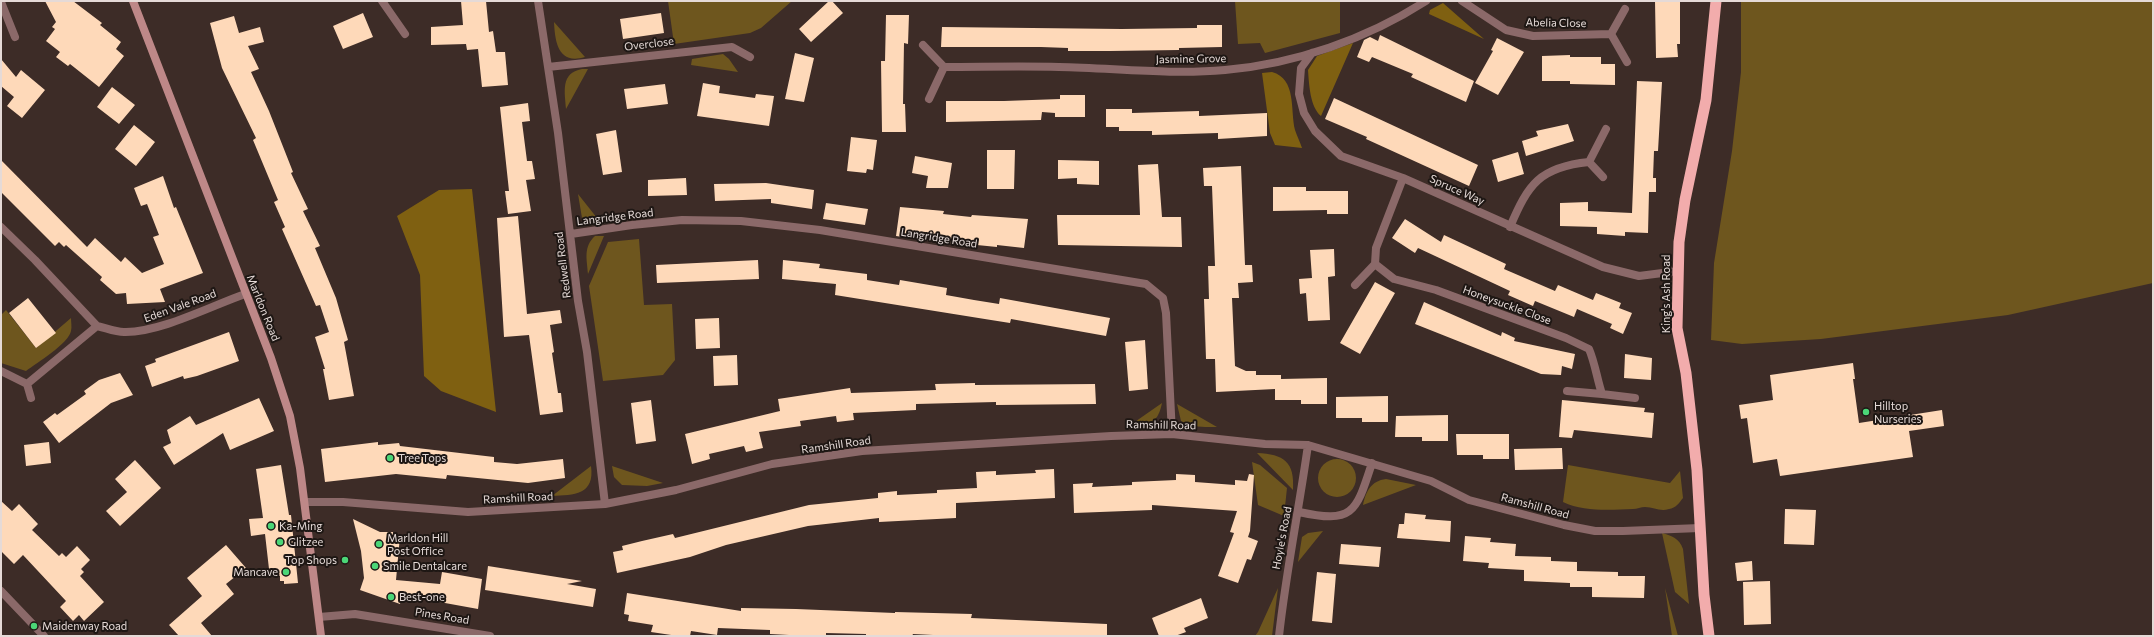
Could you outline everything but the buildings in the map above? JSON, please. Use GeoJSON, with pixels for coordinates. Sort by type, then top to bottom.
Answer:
{"type":"FeatureCollection","features":[{"type":"Feature","properties":{"kind":"highway","name":"King's Ash Road"},"geometry":{"type":"LineString","coordinates":[[1709,636],[1696,462],[1686,373],[1677,328],[1678,270],[1685,200],[1706,100],[1716,1]]}},
{"type":"Feature","properties":{"kind":"main road","name":"Marldon Road"},"geometry":{"type":"LineString","coordinates":[[133,1],[271,358],[288,411],[305,502],[321,636]]}},
{"type":"Feature","properties":{"kind":"street"},"geometry":{"type":"LineString","coordinates":[[382,1],[405,34]]}},
{"type":"Feature","properties":{"kind":"street","name":"Redwell Road"},"geometry":{"type":"LineString","coordinates":[[538,1],[571,234],[606,504]]}},
{"type":"Feature","properties":{"kind":"street","name":"Jasmine Grove"},"geometry":{"type":"LineString","coordinates":[[944,67],[1056,67],[1190,71],[1255,66],[1312,53],[1400,18],[1426,1]]}},
{"type":"Feature","properties":{"kind":"street","name":"Abelia Close"},"geometry":{"type":"LineString","coordinates":[[1462,1],[1506,30],[1533,36],[1610,34]]}},
{"type":"Feature","properties":{"kind":"street"},"geometry":{"type":"LineString","coordinates":[[1,2],[15,37]]}},
{"type":"Feature","properties":{"kind":"street"},"geometry":{"type":"LineString","coordinates":[[1625,9],[1610,34],[1627,62]]}},
{"type":"Feature","properties":{"kind":"street"},"geometry":{"type":"LineString","coordinates":[[923,45],[944,67],[929,99]]}},
{"type":"Feature","properties":{"kind":"street","name":"Overclose"},"geometry":{"type":"LineString","coordinates":[[548,67],[732,47],[750,58]]}},
{"type":"Feature","properties":{"kind":"street","name":"Spruce Way"},"geometry":{"type":"LineString","coordinates":[[1312,53],[1300,68],[1299,94],[1304,113],[1315,131],[1342,156],[1403,178],[1510,227],[1603,267],[1639,276],[1678,270]]}},
{"type":"Feature","properties":{"kind":"street"},"geometry":{"type":"LineString","coordinates":[[1589,162],[1606,129]]}},
{"type":"Feature","properties":{"kind":"street"},"geometry":{"type":"LineString","coordinates":[[1589,162],[1603,177]]}},
{"type":"Feature","properties":{"kind":"street"},"geometry":{"type":"LineString","coordinates":[[1510,227],[1519,205],[1532,184],[1551,172],[1570,164],[1589,162]]}},
{"type":"Feature","properties":{"kind":"street"},"geometry":{"type":"LineString","coordinates":[[1355,285],[1375,264],[1376,248],[1403,178]]}},
{"type":"Feature","properties":{"kind":"street","name":"Langridge Road"},"geometry":{"type":"LineString","coordinates":[[571,234],[632,224],[682,220],[741,221],[827,231],[1146,284],[1163,298],[1166,313],[1172,434]]}},
{"type":"Feature","properties":{"kind":"street"},"geometry":{"type":"LineString","coordinates":[[1,227],[35,260],[97,326],[27,384]]}},
{"type":"Feature","properties":{"kind":"street","name":"Honeysuckle Close"},"geometry":{"type":"LineString","coordinates":[[1375,264],[1394,279],[1436,290],[1566,338],[1588,349],[1594,362],[1602,394]]}},
{"type":"Feature","properties":{"kind":"street","name":"Eden Vale Road"},"geometry":{"type":"LineString","coordinates":[[97,326],[123,332],[142,331],[245,294]]}},
{"type":"Feature","properties":{"kind":"street"},"geometry":{"type":"LineString","coordinates":[[1,371],[27,384],[31,398]]}},
{"type":"Feature","properties":{"kind":"street"},"geometry":{"type":"LineString","coordinates":[[1567,391],[1635,398]]}},
{"type":"Feature","properties":{"kind":"street","name":"Ramshill Road"},"geometry":{"type":"LineString","coordinates":[[305,502],[343,502],[468,512],[606,504],[676,490],[772,464],[862,451],[1111,436],[1172,434],[1265,444],[1308,445],[1431,481],[1469,500],[1564,525],[1595,531],[1623,532],[1700,528]]}},
{"type":"Feature","properties":{"kind":"street","name":"Hoyle's Road"},"geometry":{"type":"LineString","coordinates":[[1279,636],[1286,579],[1308,445]]}},
{"type":"Feature","properties":{"kind":"street"},"geometry":{"type":"LineString","coordinates":[[1298,512],[1323,518],[1344,514],[1354,509],[1360,500],[1372,463]]}},
{"type":"Feature","properties":{"kind":"street"},"geometry":{"type":"LineString","coordinates":[[1,591],[44,636]]}},
{"type":"Feature","properties":{"kind":"street","name":"Pines Road"},"geometry":{"type":"LineString","coordinates":[[319,617],[355,614],[490,636]]}},
{"type":"Feature","properties":{"kind":"shaded area"},"geometry":{"type":"Polygon","coordinates":[[[668,1],[792,1],[761,28],[750,33],[674,44],[668,1]]]}},
{"type":"Feature","properties":{"kind":"shaded area"},"geometry":{"type":"Polygon","coordinates":[[[1235,1],[1340,1],[1340,33],[1265,53],[1260,43],[1238,44],[1235,1]]]}},
{"type":"Feature","properties":{"kind":"shaded area"},"geometry":{"type":"Polygon","coordinates":[[[1741,1],[2153,1],[2153,283],[2008,315],[1821,339],[1742,344],[1711,340],[1714,263],[1732,151],[1741,72],[1741,1]]]}},
{"type":"Feature","properties":{"kind":"shaded area"},"geometry":{"type":"Polygon","coordinates":[[[1443,3],[1484,39],[1429,14],[1430,10],[1443,3]]]}},
{"type":"Feature","properties":{"kind":"shaded area"},"geometry":{"type":"Polygon","coordinates":[[[554,22],[585,57],[576,59],[569,58],[564,55],[557,44],[554,22]]]}},
{"type":"Feature","properties":{"kind":"shaded area"},"geometry":{"type":"Polygon","coordinates":[[[1353,43],[1321,116],[1314,107],[1312,101],[1308,70],[1317,56],[1353,43]]]}},
{"type":"Feature","properties":{"kind":"shaded area"},"geometry":{"type":"Polygon","coordinates":[[[723,54],[729,59],[738,72],[691,65],[692,59],[723,54]]]}},
{"type":"Feature","properties":{"kind":"shaded area"},"geometry":{"type":"Polygon","coordinates":[[[588,69],[566,109],[565,84],[567,79],[575,71],[588,69]]]}},
{"type":"Feature","properties":{"kind":"shaded area"},"geometry":{"type":"Polygon","coordinates":[[[1272,72],[1280,76],[1289,88],[1295,130],[1302,148],[1275,145],[1270,133],[1262,73],[1272,72]]]}},
{"type":"Feature","properties":{"kind":"shaded area"},"geometry":{"type":"Polygon","coordinates":[[[472,189],[496,412],[441,391],[424,376],[420,275],[397,216],[439,190],[472,189]]]}},
{"type":"Feature","properties":{"kind":"shaded area"},"geometry":{"type":"Polygon","coordinates":[[[578,194],[601,223],[591,224],[582,218],[578,194]]]}},
{"type":"Feature","properties":{"kind":"shaded area"},"geometry":{"type":"Polygon","coordinates":[[[595,236],[604,236],[588,274],[587,249],[591,240],[595,236]]]}},
{"type":"Feature","properties":{"kind":"shaded area"},"geometry":{"type":"Polygon","coordinates":[[[639,239],[644,305],[672,304],[675,360],[663,375],[603,381],[589,286],[608,242],[639,239]]]}},
{"type":"Feature","properties":{"kind":"shaded area"},"geometry":{"type":"Polygon","coordinates":[[[6,310],[36,348],[71,318],[71,331],[69,336],[59,347],[26,371],[1,363],[1,315],[6,310]]]}},
{"type":"Feature","properties":{"kind":"shaded area"},"geometry":{"type":"Polygon","coordinates":[[[1162,403],[1158,415],[1152,422],[1142,426],[1129,426],[1162,403]]]}},
{"type":"Feature","properties":{"kind":"shaded area"},"geometry":{"type":"Polygon","coordinates":[[[1177,404],[1217,427],[1194,426],[1181,421],[1177,404]]]}},
{"type":"Feature","properties":{"kind":"shaded area"},"geometry":{"type":"Polygon","coordinates":[[[1257,453],[1274,455],[1286,461],[1290,466],[1292,473],[1293,490],[1257,453]]]}},
{"type":"Feature","properties":{"kind":"shaded area"},"geometry":{"type":"Polygon","coordinates":[[[1333,459],[1341,459],[1348,462],[1353,467],[1356,478],[1353,489],[1348,494],[1341,497],[1333,497],[1326,494],[1321,489],[1318,482],[1318,474],[1321,467],[1326,462],[1333,459]]]}},
{"type":"Feature","properties":{"kind":"shaded area"},"geometry":{"type":"Polygon","coordinates":[[[1252,462],[1260,465],[1287,488],[1284,516],[1258,505],[1252,462]]]}},
{"type":"Feature","properties":{"kind":"shaded area"},"geometry":{"type":"Polygon","coordinates":[[[1568,465],[1670,483],[1680,471],[1683,498],[1675,506],[1666,510],[1645,507],[1633,509],[1597,510],[1571,505],[1563,502],[1568,465]]]}},
{"type":"Feature","properties":{"kind":"shaded area"},"geometry":{"type":"Polygon","coordinates":[[[591,466],[590,483],[581,492],[552,496],[591,466]]]}},
{"type":"Feature","properties":{"kind":"shaded area"},"geometry":{"type":"Polygon","coordinates":[[[612,466],[663,483],[647,486],[622,485],[614,477],[612,466]]]}},
{"type":"Feature","properties":{"kind":"shaded area"},"geometry":{"type":"Polygon","coordinates":[[[1386,479],[1416,485],[1363,505],[1366,495],[1373,484],[1386,479]]]}},
{"type":"Feature","properties":{"kind":"shaded area"},"geometry":{"type":"Polygon","coordinates":[[[1323,531],[1298,562],[1302,537],[1308,533],[1323,531]]]}},
{"type":"Feature","properties":{"kind":"shaded area"},"geometry":{"type":"Polygon","coordinates":[[[1662,533],[1675,538],[1683,549],[1689,604],[1675,592],[1662,533]]]}},
{"type":"Feature","properties":{"kind":"shaded area"},"geometry":{"type":"Polygon","coordinates":[[[1278,588],[1272,636],[1255,636],[1258,632],[1278,588]]]}},
{"type":"Feature","properties":{"kind":"shaded area"},"geometry":{"type":"Polygon","coordinates":[[[1665,588],[1678,636],[1672,636],[1665,588]]]}},
{"type":"Feature","properties":{"kind":"place","name":"Hilltop Nurseries"},"geometry":{"type":"Point","coordinates":[1866,412]}},
{"type":"Feature","properties":{"kind":"place","name":"Tree Tops"},"geometry":{"type":"Point","coordinates":[390,458]}},
{"type":"Feature","properties":{"kind":"place","name":"Ka-Ming"},"geometry":{"type":"Point","coordinates":[271,526]}},
{"type":"Feature","properties":{"kind":"place","name":"Glitzee"},"geometry":{"type":"Point","coordinates":[280,542]}},
{"type":"Feature","properties":{"kind":"place","name":"Marldon Hill Post Office"},"geometry":{"type":"Point","coordinates":[379,544]}},
{"type":"Feature","properties":{"kind":"place","name":"Top Shops"},"geometry":{"type":"Point","coordinates":[345,560]}},
{"type":"Feature","properties":{"kind":"place","name":"Smile Dentalcare"},"geometry":{"type":"Point","coordinates":[375,566]}},
{"type":"Feature","properties":{"kind":"place","name":"Mancave"},"geometry":{"type":"Point","coordinates":[286,572]}},
{"type":"Feature","properties":{"kind":"place","name":"Best-one"},"geometry":{"type":"Point","coordinates":[391,597]}},
{"type":"Feature","properties":{"kind":"place","name":"Maidenway Road"},"geometry":{"type":"Point","coordinates":[34,626]}}]}
